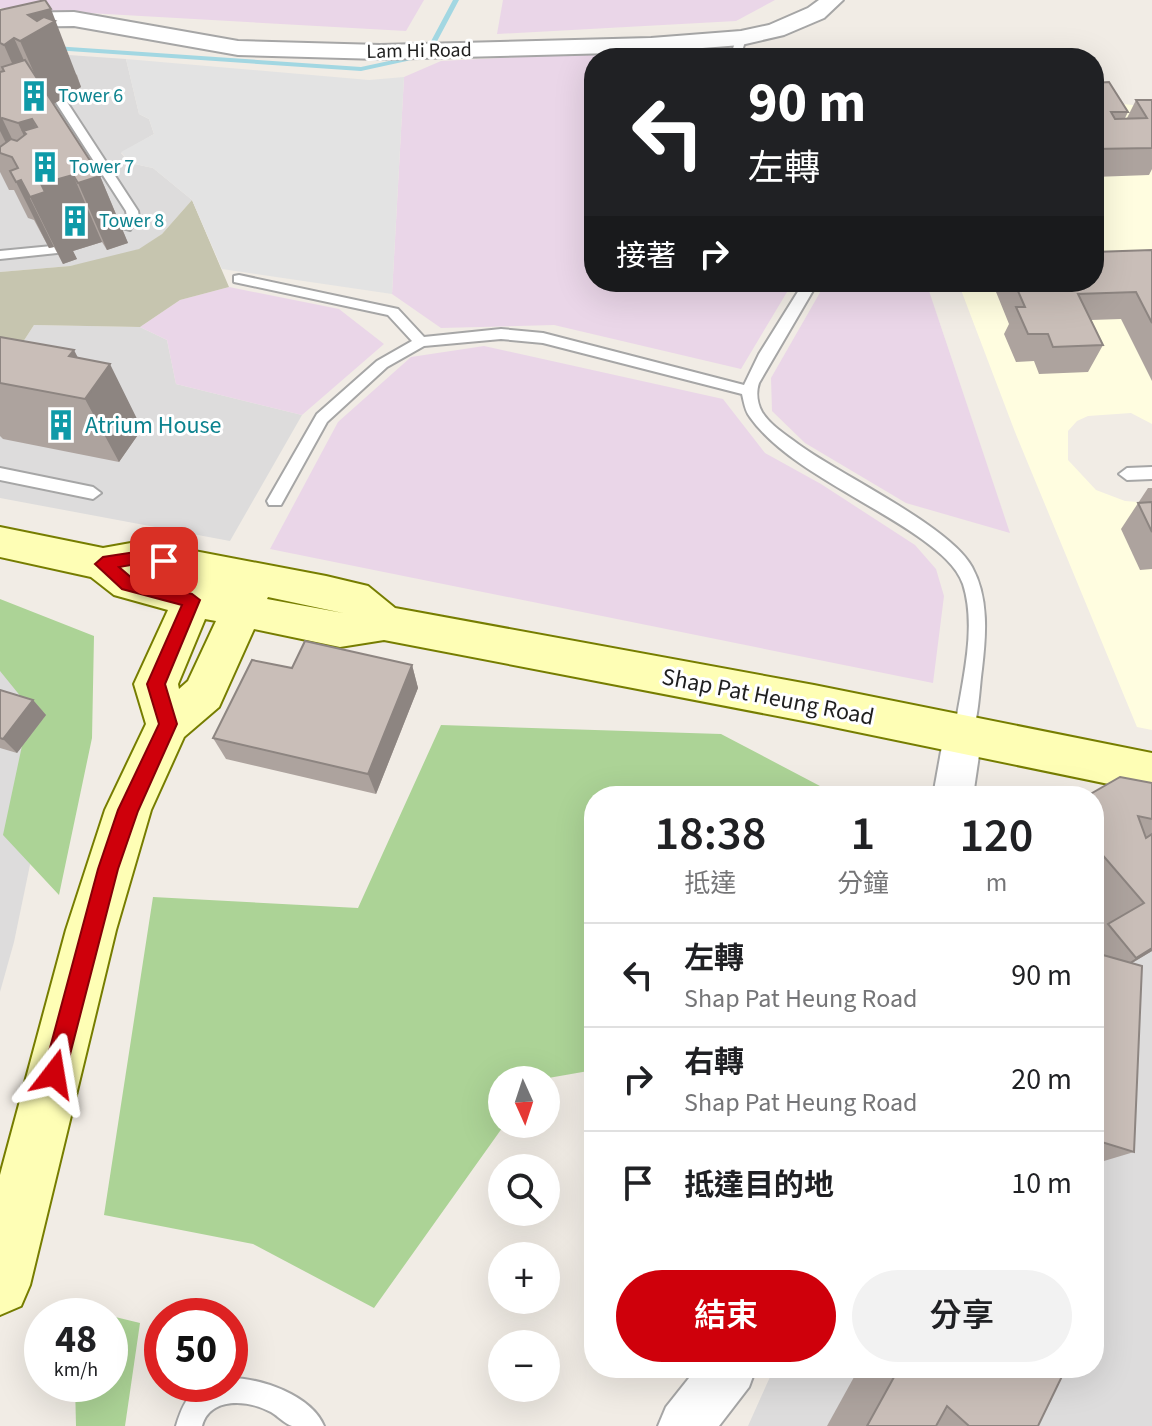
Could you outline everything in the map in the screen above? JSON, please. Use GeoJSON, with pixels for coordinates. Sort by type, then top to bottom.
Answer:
{"type":"FeatureCollection","features":[{"type":"Feature","properties":{"kind":"main road","name":"Shap Pat Heung Road"},"geometry":{"type":"LineString","coordinates":[[0,542],[103,564],[128,584],[200,584],[249,595],[340,630],[384,623],[1152,773]]}},
{"type":"Feature","properties":{"kind":"main road"},"geometry":{"type":"LineString","coordinates":[[168,724],[156,684],[200,584]]}},
{"type":"Feature","properties":{"kind":"main road"},"geometry":{"type":"LineString","coordinates":[[0,1285],[108,869],[128,810],[168,724],[204,694],[249,595]]}},
{"type":"Feature","properties":{"kind":"street","name":"Lam Hi Road"},"geometry":{"type":"LineString","coordinates":[[0,20],[74,19],[238,48],[380,52],[651,45],[738,48],[803,18],[832,0]]}},
{"type":"Feature","properties":{"kind":"street"},"geometry":{"type":"LineString","coordinates":[[955,786],[963,735]]}},
{"type":"Feature","properties":{"kind":"street"},"geometry":{"type":"LineString","coordinates":[[685,1426],[722,1378]]}},
{"type":"Feature","properties":{"kind":"lane"},"geometry":{"type":"LineString","coordinates":[[61,101],[132,211],[133,217],[125,227]]}},
{"type":"Feature","properties":{"kind":"lane"},"geometry":{"type":"LineString","coordinates":[[0,255],[52,250]]}},
{"type":"Feature","properties":{"kind":"lane"},"geometry":{"type":"LineString","coordinates":[[239,279],[393,312],[421,342]]}},
{"type":"Feature","properties":{"kind":"lane"},"geometry":{"type":"LineString","coordinates":[[805,292],[749,391],[749,405],[757,419],[783,443],[925,532],[949,551],[964,569],[976,603],[976,629],[963,735]]}},
{"type":"Feature","properties":{"kind":"lane"},"geometry":{"type":"LineString","coordinates":[[275,501],[322,418],[382,364],[421,342],[501,334],[543,338],[749,391]]}},
{"type":"Feature","properties":{"kind":"lane"},"geometry":{"type":"LineString","coordinates":[[1127,474],[1152,473]]}},
{"type":"Feature","properties":{"kind":"lane"},"geometry":{"type":"LineString","coordinates":[[0,474],[93,493]]}},
{"type":"Feature","properties":{"kind":"lane"},"geometry":{"type":"LineString","coordinates":[[189,1426],[194,1408],[219,1392],[247,1390],[298,1413],[311,1426]]}},
{"type":"Feature","properties":{"kind":"shaded area"},"geometry":{"type":"Polygon","coordinates":[[[0,0],[424,0],[406,31],[0,8],[0,0]]]}},
{"type":"Feature","properties":{"kind":"shaded area"},"geometry":{"type":"Polygon","coordinates":[[[503,0],[775,0],[736,21],[497,34],[503,0]]]}},
{"type":"Feature","properties":{"kind":"shaded area"},"geometry":{"type":"Polygon","coordinates":[[[11,51],[126,59],[139,114],[149,119],[154,134],[121,153],[130,163],[153,168],[192,200],[162,234],[140,249],[112,258],[70,266],[0,272],[0,53],[11,51]]]}},
{"type":"Feature","properties":{"kind":"shaded area"},"geometry":{"type":"Polygon","coordinates":[[[584,54],[584,292],[787,292],[741,369],[554,325],[441,328],[392,294],[404,77],[441,61],[584,54]]]}},
{"type":"Feature","properties":{"kind":"shaded area"},"geometry":{"type":"Polygon","coordinates":[[[126,59],[369,80],[404,77],[392,294],[222,269],[192,200],[153,168],[130,163],[121,152],[154,134],[149,119],[139,114],[126,59]]]}},
{"type":"Feature","properties":{"kind":"shaded area"},"geometry":{"type":"Polygon","coordinates":[[[1104,102],[1152,107],[1152,424],[1131,413],[1088,416],[1077,421],[1068,431],[1068,460],[1096,490],[1125,501],[1152,503],[1152,730],[1137,727],[1015,432],[962,292],[1104,292],[1104,102]]]}},
{"type":"Feature","properties":{"kind":"shaded area"},"geometry":{"type":"Polygon","coordinates":[[[192,200],[229,287],[180,300],[140,327],[34,325],[10,362],[0,367],[0,272],[70,266],[139,249],[162,234],[192,200]]]}},
{"type":"Feature","properties":{"kind":"shaded area"},"geometry":{"type":"Polygon","coordinates":[[[229,287],[339,309],[384,344],[302,415],[176,384],[167,340],[140,327],[180,300],[229,287]]]}},
{"type":"Feature","properties":{"kind":"shaded area"},"geometry":{"type":"Polygon","coordinates":[[[820,292],[929,292],[1010,533],[906,503],[805,443],[772,411],[771,378],[820,292]]]}},
{"type":"Feature","properties":{"kind":"shaded area","name":"Atrium House"},"geometry":{"type":"Polygon","coordinates":[[[34,325],[140,327],[167,340],[176,384],[302,415],[230,541],[0,498],[0,367],[10,362],[34,325]]]}},
{"type":"Feature","properties":{"kind":"shaded area"},"geometry":{"type":"Polygon","coordinates":[[[484,346],[723,399],[765,453],[821,484],[915,545],[936,569],[944,596],[933,683],[270,549],[338,422],[411,357],[484,346]]]}},
{"type":"Feature","properties":{"kind":"shaded area"},"geometry":{"type":"Polygon","coordinates":[[[0,621],[76,643],[14,942],[0,992],[0,621]]]}},
{"type":"Feature","properties":{"kind":"shaded area"},"geometry":{"type":"Polygon","coordinates":[[[1104,816],[1152,825],[1152,1426],[748,1426],[770,1378],[1104,1378],[1104,816]]]}},
{"type":"Feature","properties":{"kind":"green space"},"geometry":{"type":"Polygon","coordinates":[[[0,599],[94,636],[92,738],[59,895],[3,835],[30,708],[0,671],[0,599]]]}},
{"type":"Feature","properties":{"kind":"green space"},"geometry":{"type":"Polygon","coordinates":[[[441,725],[721,734],[820,786],[584,786],[584,1072],[560,1076],[560,1066],[488,1066],[488,1138],[495,1138],[374,1308],[253,1244],[104,1215],[153,897],[358,908],[441,725]]]}},
{"type":"Feature","properties":{"kind":"green space"},"geometry":{"type":"Polygon","coordinates":[[[128,1320],[140,1323],[125,1426],[76,1426],[75,1402],[128,1402],[128,1320]]]}},
{"type":"Feature","properties":{"kind":"building"},"geometry":{"type":"Polygon","coordinates":[[[45,0],[51,9],[28,15],[37,21],[44,17],[55,21],[20,41],[14,38],[4,45],[0,43],[0,10],[45,0]]]}},
{"type":"Feature","properties":{"kind":"building"},"geometry":{"type":"Polygon","coordinates":[[[25,60],[100,176],[78,183],[73,175],[41,184],[45,192],[30,197],[21,180],[16,182],[10,171],[18,168],[12,157],[0,153],[0,147],[11,139],[17,141],[26,134],[23,131],[37,127],[32,119],[18,123],[2,118],[0,121],[0,72],[4,71],[2,67],[25,60]]]}},
{"type":"Feature","properties":{"kind":"building"},"geometry":{"type":"Polygon","coordinates":[[[1104,82],[1109,82],[1128,112],[1111,112],[1115,119],[1147,118],[1136,100],[1152,100],[1152,148],[1104,149],[1104,82]]]}},
{"type":"Feature","properties":{"kind":"building"},"geometry":{"type":"Polygon","coordinates":[[[1152,250],[1152,323],[1136,292],[1078,294],[1103,345],[1053,347],[1048,334],[1028,334],[1016,307],[1025,307],[1018,292],[1104,292],[1104,252],[1152,250]]]}},
{"type":"Feature","properties":{"kind":"building"},"geometry":{"type":"Polygon","coordinates":[[[0,337],[74,350],[69,356],[110,364],[85,399],[0,383],[0,337]]]}},
{"type":"Feature","properties":{"kind":"building"},"geometry":{"type":"Polygon","coordinates":[[[1152,502],[1152,532],[1138,503],[1152,502]]]}},
{"type":"Feature","properties":{"kind":"building"},"geometry":{"type":"Polygon","coordinates":[[[305,641],[412,665],[368,774],[213,738],[252,660],[292,668],[305,641]]]}},
{"type":"Feature","properties":{"kind":"building"},"geometry":{"type":"Polygon","coordinates":[[[0,690],[33,700],[3,739],[0,738],[0,690]]]}},
{"type":"Feature","properties":{"kind":"building"},"geometry":{"type":"Polygon","coordinates":[[[1120,777],[1152,783],[1152,819],[1138,816],[1146,838],[1152,834],[1152,948],[1136,958],[1108,924],[1144,903],[1104,857],[1104,786],[1120,777]]]}},
{"type":"Feature","properties":{"kind":"building"},"geometry":{"type":"Polygon","coordinates":[[[1104,955],[1142,966],[1134,1152],[1104,1143],[1104,955]]]}},
{"type":"Feature","properties":{"kind":"building"},"geometry":{"type":"Polygon","coordinates":[[[893,1378],[1061,1378],[1038,1426],[969,1426],[947,1406],[936,1426],[867,1426],[893,1378]]]}},
{"type":"Feature","properties":{"kind":"waterway"},"geometry":{"type":"LineString","coordinates":[[54,48],[361,69],[414,58],[432,46],[456,0]]}},
{"type":"Feature","properties":{"kind":"place","name":"Tower 6"},"geometry":{"type":"Point","coordinates":[34,96]}},
{"type":"Feature","properties":{"kind":"place","name":"Tower 7"},"geometry":{"type":"Point","coordinates":[45,167]}},
{"type":"Feature","properties":{"kind":"place","name":"Tower 8"},"geometry":{"type":"Point","coordinates":[75,221]}},
{"type":"Feature","properties":{"kind":"place","name":"Atrium House"},"geometry":{"type":"Point","coordinates":[61,425]}},
{"type":"Feature","properties":{"kind":"route"},"geometry":{"type":"LineString","coordinates":[[54,1074],[108,869],[128,810],[168,724],[156,684],[192,600],[128,584],[103,564],[142,557],[164,561]]}}]}
